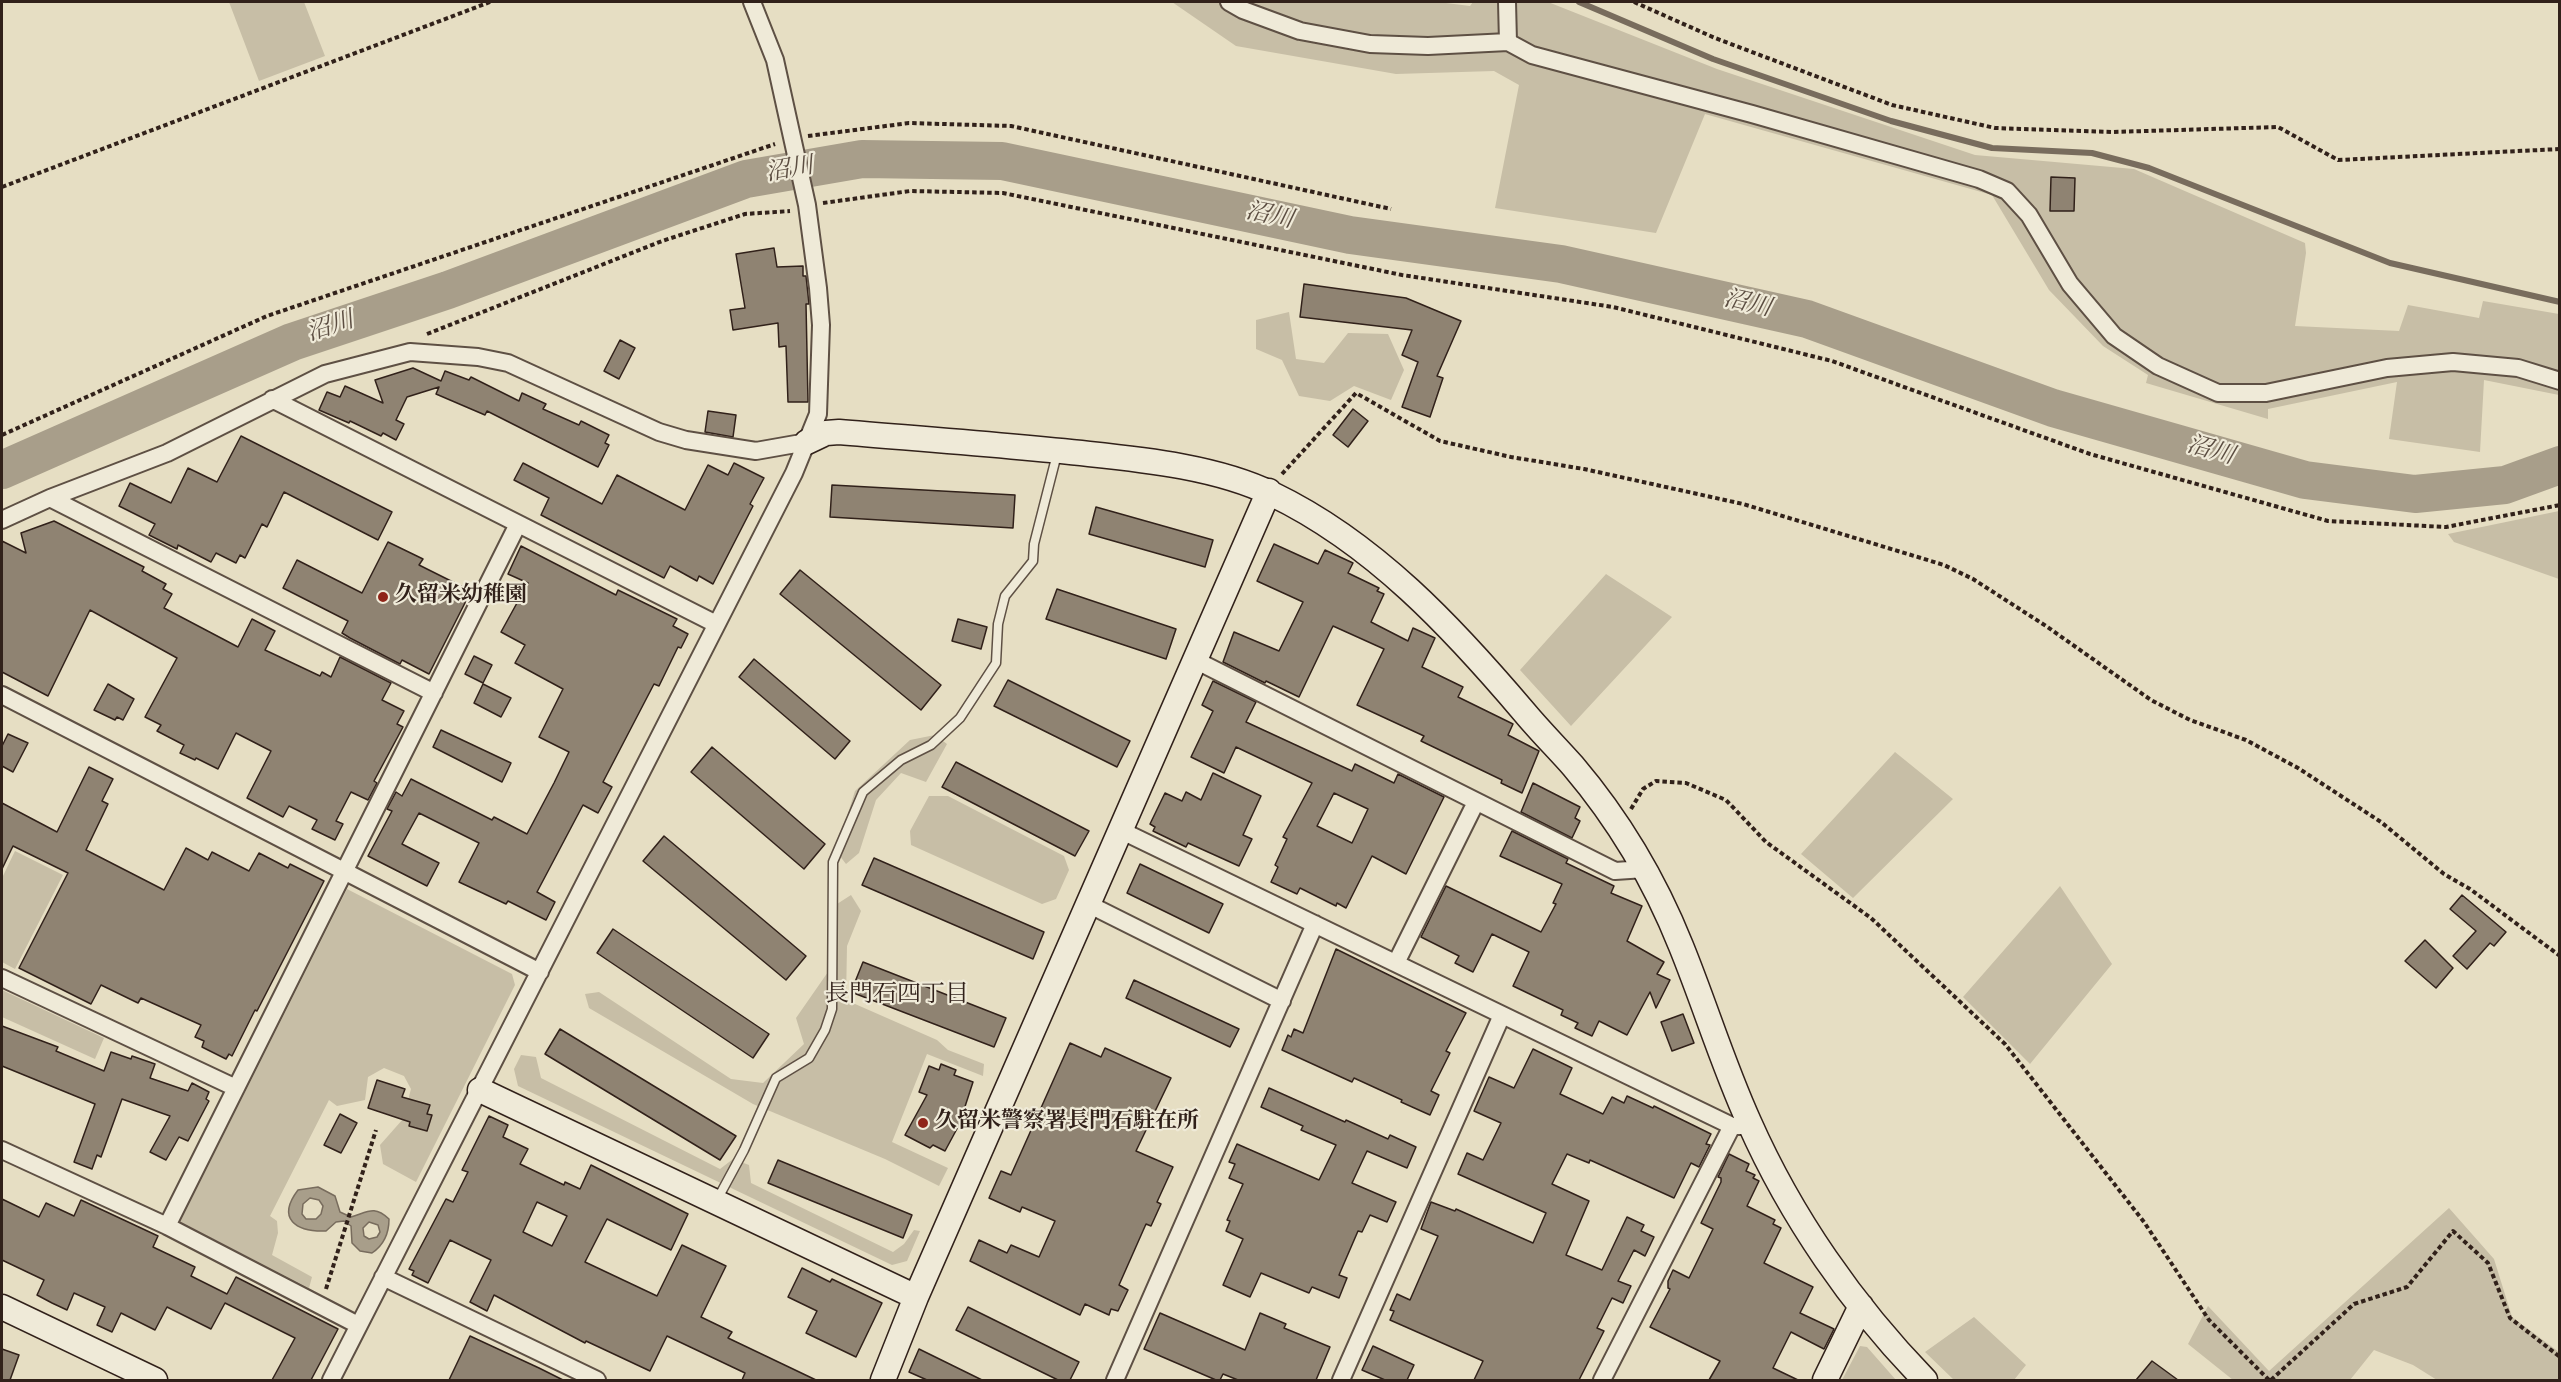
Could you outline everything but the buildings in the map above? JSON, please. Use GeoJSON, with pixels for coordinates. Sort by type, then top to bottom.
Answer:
{"type":"FeatureCollection","features":[{"type":"Feature","properties":{"kind":"street"},"geometry":{"type":"LineString","coordinates":[[331,1380],[794,473],[818,414],[821,325],[819,288],[807,205],[775,60],[752,2]]}},
{"type":"Feature","properties":{"kind":"street"},"geometry":{"type":"LineString","coordinates":[[1229,2],[1243,10],[1300,31],[1370,44],[1428,46],[1508,42],[1532,55],[1775,121],[1979,179],[2007,190],[2029,215],[2070,284],[2114,336],[2158,366],[2218,393],[2266,393],[2387,368],[2453,362],[2518,369],[2559,381]]}},
{"type":"Feature","properties":{"kind":"street"},"geometry":{"type":"LineString","coordinates":[[1506,2],[1508,42]]}},
{"type":"Feature","properties":{"kind":"street"},"geometry":{"type":"LineString","coordinates":[[2,520],[50,498],[167,453],[325,374],[410,352],[478,357],[508,363],[659,432],[686,440],[756,451],[807,442],[826,434],[839,432],[1058,450],[1142,460],[1218,475],[1269,492],[1317,517],[1370,554],[1423,603],[1483,662],[1574,768],[1619,827],[1645,869],[1682,947],[1741,1126],[1800,1219],[1861,1306],[1925,1380]]}},
{"type":"Feature","properties":{"kind":"street"},"geometry":{"type":"LineString","coordinates":[[272,399],[716,624]]}},
{"type":"Feature","properties":{"kind":"street"},"geometry":{"type":"LineString","coordinates":[[883,1380],[916,1297],[1269,492]]}},
{"type":"Feature","properties":{"kind":"street"},"geometry":{"type":"LineString","coordinates":[[50,498],[434,693]]}},
{"type":"Feature","properties":{"kind":"street"},"geometry":{"type":"LineString","coordinates":[[167,1226],[518,524]]}},
{"type":"Feature","properties":{"kind":"street"},"geometry":{"type":"LineString","coordinates":[[1195,660],[1615,871],[1645,869]]}},
{"type":"Feature","properties":{"kind":"street"},"geometry":{"type":"LineString","coordinates":[[2,695],[540,972]]}},
{"type":"Feature","properties":{"kind":"street"},"geometry":{"type":"LineString","coordinates":[[1396,963],[1476,802]]}},
{"type":"Feature","properties":{"kind":"street"},"geometry":{"type":"LineString","coordinates":[[1120,830],[1502,1015],[1741,1126]]}},
{"type":"Feature","properties":{"kind":"street"},"geometry":{"type":"LineString","coordinates":[[1088,904],[1282,1001]]}},
{"type":"Feature","properties":{"kind":"street"},"geometry":{"type":"LineString","coordinates":[[1115,1380],[1315,924]]}},
{"type":"Feature","properties":{"kind":"street"},"geometry":{"type":"LineString","coordinates":[[2,978],[236,1088]]}},
{"type":"Feature","properties":{"kind":"street"},"geometry":{"type":"LineString","coordinates":[[1341,1380],[1502,1015]]}},
{"type":"Feature","properties":{"kind":"street"},"geometry":{"type":"LineString","coordinates":[[480,1090],[916,1297]]}},
{"type":"Feature","properties":{"kind":"street"},"geometry":{"type":"LineString","coordinates":[[1602,1380],[1741,1126]]}},
{"type":"Feature","properties":{"kind":"street"},"geometry":{"type":"LineString","coordinates":[[2,1150],[167,1226],[358,1325]]}},
{"type":"Feature","properties":{"kind":"street"},"geometry":{"type":"LineString","coordinates":[[383,1277],[597,1380]]}},
{"type":"Feature","properties":{"kind":"street"},"geometry":{"type":"LineString","coordinates":[[1825,1380],[1861,1306]]}},
{"type":"Feature","properties":{"kind":"street"},"geometry":{"type":"LineString","coordinates":[[2,1307],[155,1380]]}},
{"type":"Feature","properties":{"kind":"lane"},"geometry":{"type":"LineString","coordinates":[[716,1202],[744,1150],[776,1078],[809,1058],[825,1029],[832,1010],[833,862],[863,792],[901,760],[931,746],[960,718],[996,663],[998,624],[1005,596],[1033,561],[1034,544],[1058,450]]}},
{"type":"Feature","properties":{"kind":"path"},"geometry":{"type":"LineString","coordinates":[[2,187],[490,2]]}},
{"type":"Feature","properties":{"kind":"path"},"geometry":{"type":"LineString","coordinates":[[1635,2],[1715,38],[1892,105],[1995,128],[2112,132],[2277,127],[2338,160],[2559,149]]}},
{"type":"Feature","properties":{"kind":"path"},"geometry":{"type":"LineString","coordinates":[[2,435],[267,316],[792,138],[909,123],[1011,126],[1391,209]]}},
{"type":"Feature","properties":{"kind":"path"},"geometry":{"type":"LineString","coordinates":[[410,352],[428,334],[662,241],[745,214],[792,211],[807,205],[910,190],[1003,193],[1401,275],[1613,307],[1832,361],[2090,454],[2328,521],[2446,527],[2559,505]]}},
{"type":"Feature","properties":{"kind":"path"},"geometry":{"type":"LineString","coordinates":[[1269,492],[1283,472],[1356,393],[1440,441],[1511,457],[1595,471],[1743,504],[1944,565],[1973,579],[2046,626],[2151,700],[2190,720],[2246,740],[2298,768],[2381,822],[2444,874],[2470,888],[2559,956]]}},
{"type":"Feature","properties":{"kind":"path"},"geometry":{"type":"LineString","coordinates":[[1619,827],[1643,789],[1656,781],[1686,783],[1726,800],[1766,842],[1870,918],[2005,1044],[2144,1222],[2209,1320],[2270,1380],[2354,1304],[2408,1287],[2453,1231],[2487,1263],[2510,1318],[2559,1357]]}},
{"type":"Feature","properties":{"kind":"path"},"geometry":{"type":"LineString","coordinates":[[320,1305],[376,1130]]}},
{"type":"Feature","properties":{"kind":"shaded area"},"geometry":{"type":"Polygon","coordinates":[[[229,2],[304,2],[325,56],[259,81],[229,2]]]}},
{"type":"Feature","properties":{"kind":"shaded area"},"geometry":{"type":"Polygon","coordinates":[[[1172,2],[1438,2],[1470,6],[1473,2],[1548,2],[1717,69],[1975,155],[2134,169],[2305,243],[2306,253],[2295,326],[2399,331],[2408,305],[2479,318],[2483,301],[2559,314],[2559,395],[2484,380],[2480,452],[2389,439],[2397,382],[2268,409],[2268,419],[2146,383],[2148,375],[2103,346],[2049,290],[1992,195],[1705,114],[1656,233],[1495,208],[1519,85],[1494,71],[1396,74],[1236,46],[1172,2]]]}},
{"type":"Feature","properties":{"kind":"shaded area"},"geometry":{"type":"Polygon","coordinates":[[[1289,312],[1296,359],[1324,363],[1348,333],[1388,334],[1404,370],[1391,400],[1354,386],[1330,401],[1299,396],[1282,360],[1256,349],[1256,320],[1289,312]]]}},
{"type":"Feature","properties":{"kind":"shaded area"},"geometry":{"type":"Polygon","coordinates":[[[2559,511],[2559,579],[2454,542],[2448,534],[2559,511]]]}},
{"type":"Feature","properties":{"kind":"shaded area"},"geometry":{"type":"Polygon","coordinates":[[[1606,574],[1672,617],[1571,726],[1520,670],[1606,574]]]}},
{"type":"Feature","properties":{"kind":"shaded area"},"geometry":{"type":"Polygon","coordinates":[[[935,735],[947,744],[926,782],[901,773],[876,800],[859,853],[846,864],[836,851],[855,791],[910,740],[935,735]]]}},
{"type":"Feature","properties":{"kind":"shaded area"},"geometry":{"type":"Polygon","coordinates":[[[1895,752],[1953,799],[1853,898],[1801,854],[1895,752]]]}},
{"type":"Feature","properties":{"kind":"shaded area"},"geometry":{"type":"Polygon","coordinates":[[[929,796],[948,796],[1064,856],[1069,870],[1056,899],[1042,904],[911,845],[910,831],[929,796]]]}},
{"type":"Feature","properties":{"kind":"shaded area"},"geometry":{"type":"Polygon","coordinates":[[[15,851],[63,875],[15,969],[2,962],[2,878],[15,851]]]}},
{"type":"Feature","properties":{"kind":"shaded area"},"geometry":{"type":"Polygon","coordinates":[[[2060,886],[2112,964],[2030,1064],[1963,997],[2060,886]]]}},
{"type":"Feature","properties":{"kind":"shaded area"},"geometry":{"type":"Polygon","coordinates":[[[347,889],[512,974],[515,985],[416,1182],[383,1164],[380,1145],[403,1119],[411,1089],[404,1076],[384,1068],[368,1077],[365,1100],[337,1106],[329,1100],[270,1216],[277,1221],[278,1233],[272,1255],[312,1277],[309,1288],[180,1222],[347,889]]]}},
{"type":"Feature","properties":{"kind":"shaded area"},"geometry":{"type":"Polygon","coordinates":[[[851,895],[861,911],[847,946],[846,1000],[937,1040],[948,1050],[984,1064],[983,1076],[927,1054],[892,1142],[948,1168],[939,1186],[885,1159],[753,1104],[589,1008],[585,994],[599,992],[731,1079],[763,1083],[804,1044],[796,1018],[837,959],[837,904],[851,895]]]}},
{"type":"Feature","properties":{"kind":"shaded area"},"geometry":{"type":"Polygon","coordinates":[[[2,990],[104,1038],[95,1059],[2,1017],[2,990]]]}},
{"type":"Feature","properties":{"kind":"shaded area"},"geometry":{"type":"Polygon","coordinates":[[[521,1055],[536,1057],[541,1078],[720,1169],[733,1159],[749,1165],[751,1183],[893,1252],[904,1244],[914,1230],[920,1231],[907,1261],[892,1265],[518,1086],[514,1069],[521,1055]]]}},
{"type":"Feature","properties":{"kind":"shaded area"},"geometry":{"type":"Polygon","coordinates":[[[318,1187],[335,1196],[340,1212],[351,1217],[371,1211],[384,1215],[389,1219],[387,1234],[383,1242],[372,1253],[360,1251],[352,1243],[351,1226],[344,1221],[336,1222],[326,1231],[315,1231],[298,1226],[289,1216],[289,1209],[298,1190],[318,1187]],[[310,1198],[303,1204],[302,1214],[306,1219],[316,1219],[321,1214],[323,1206],[319,1200],[310,1198]],[[369,1222],[363,1228],[364,1236],[369,1239],[377,1237],[380,1232],[378,1225],[369,1222]]]}},
{"type":"Feature","properties":{"kind":"shaded area"},"geometry":{"type":"Polygon","coordinates":[[[2449,1208],[2494,1259],[2512,1317],[2559,1352],[2559,1380],[2437,1380],[2413,1365],[2374,1350],[2350,1380],[2233,1380],[2188,1344],[2208,1306],[2269,1371],[2449,1208]]]}},
{"type":"Feature","properties":{"kind":"shaded area"},"geometry":{"type":"Polygon","coordinates":[[[1974,1317],[2026,1365],[2014,1380],[1954,1380],[1925,1352],[1974,1317]]]}},
{"type":"Feature","properties":{"kind":"shaded area"},"geometry":{"type":"Polygon","coordinates":[[[1860,1346],[1867,1347],[1896,1380],[1842,1380],[1860,1346]]]}},
{"type":"Feature","properties":{"kind":"waterway"},"geometry":{"type":"LineString","coordinates":[[1579,2],[1713,59],[1891,121],[1992,148],[2092,153],[2149,168],[2390,263],[2560,302]]}},
{"type":"Feature","properties":{"kind":"waterway","name":"沼川"},"geometry":{"type":"LineString","coordinates":[[2,470],[292,342],[448,290],[746,179],[862,159],[1002,161],[1350,235],[1561,264],[1807,319],[2053,408],[2305,480],[2415,494],[2505,485],[2560,465]]}},
{"type":"Feature","properties":{"kind":"place","name":"久留米幼稚園"},"geometry":{"type":"Point","coordinates":[383,597]}},
{"type":"Feature","properties":{"kind":"place","name":"久留米警察署長門石駐在所"},"geometry":{"type":"Point","coordinates":[923,1123]}},
{"type":"Feature","properties":{"kind":"district","name":"長門石四丁目"},"geometry":{"type":"Point","coordinates":[897,997]}}]}
